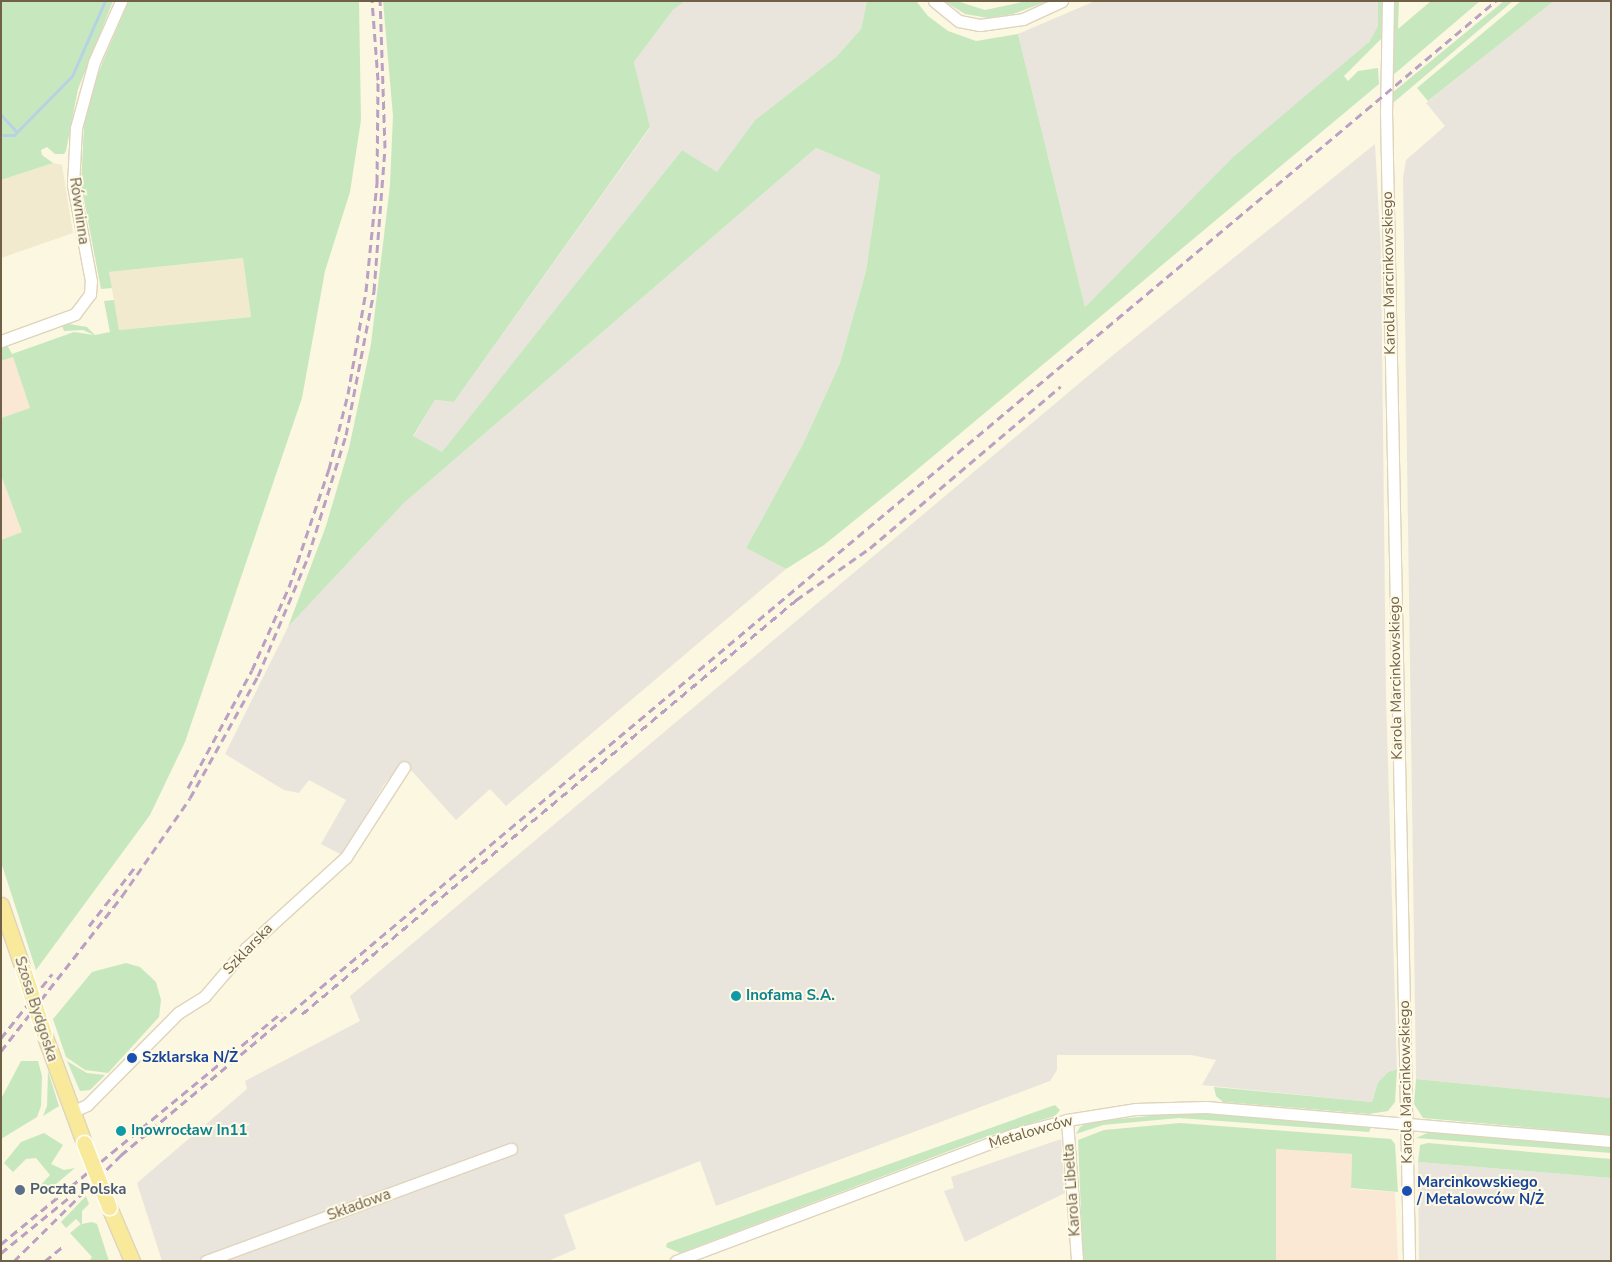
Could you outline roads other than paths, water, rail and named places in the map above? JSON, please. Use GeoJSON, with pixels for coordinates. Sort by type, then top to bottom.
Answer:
{"type":"FeatureCollection","features":[{"type":"Feature","properties":{"kind":"main road","name":"Szosa Bydgoska"},"geometry":{"type":"LineString","coordinates":[[1,905],[72,1112],[132,1261]]}},
{"type":"Feature","properties":{"kind":"street","name":"Równinna"},"geometry":{"type":"LineString","coordinates":[[1,341],[75,314],[90,294],[91,281],[73,185],[76,128],[94,62],[120,1]]}},
{"type":"Feature","properties":{"kind":"street"},"geometry":{"type":"LineString","coordinates":[[934,1],[959,21],[980,25],[1023,19],[1062,1]]}},
{"type":"Feature","properties":{"kind":"street","name":"Karola Marcinkowskiego"},"geometry":{"type":"LineString","coordinates":[[1388,1],[1386,94],[1409,1261]]}},
{"type":"Feature","properties":{"kind":"street","name":"Szklarska"},"geometry":{"type":"LineString","coordinates":[[72,1112],[87,1105],[178,1013],[204,998],[246,948],[346,857],[404,767]]}},
{"type":"Feature","properties":{"kind":"street","name":"Metalowców"},"geometry":{"type":"LineString","coordinates":[[676,1261],[998,1140],[1067,1120],[1136,1109],[1198,1107],[1611,1141]]}},
{"type":"Feature","properties":{"kind":"street","name":"Karola Libelta"},"geometry":{"type":"LineString","coordinates":[[1067,1120],[1077,1261]]}},
{"type":"Feature","properties":{"kind":"street","name":"Składowa"},"geometry":{"type":"LineString","coordinates":[[206,1261],[511,1149]]}},
{"type":"Feature","properties":{"kind":"waterway"},"geometry":{"type":"LineString","coordinates":[[3,135],[14,135],[72,76],[105,1]]}},
{"type":"Feature","properties":{"kind":"waterway"},"geometry":{"type":"LineString","coordinates":[[1,115],[17,132]]}},
{"type":"Feature","properties":{"kind":"railway"},"geometry":{"type":"LineString","coordinates":[[188,788],[252,670],[289,587],[329,469],[348,394],[366,291],[377,182],[378,80],[372,1]]}},
{"type":"Feature","properties":{"kind":"railway"},"geometry":{"type":"LineString","coordinates":[[1,1051],[122,896],[190,798],[258,676],[308,557],[346,435],[374,291],[385,148],[380,1]]}},
{"type":"Feature","properties":{"kind":"railway"},"geometry":{"type":"LineString","coordinates":[[14,1261],[121,1155],[1496,1]]}},
{"type":"Feature","properties":{"kind":"railway"},"geometry":{"type":"LineString","coordinates":[[302,1014],[796,600],[870,548],[1061,386]]}},
{"type":"Feature","properties":{"kind":"railway"},"geometry":{"type":"LineString","coordinates":[[89,926],[135,867]]}},
{"type":"Feature","properties":{"kind":"railway"},"geometry":{"type":"LineString","coordinates":[[1,1038],[52,974]]}},
{"type":"Feature","properties":{"kind":"railway"},"geometry":{"type":"LineString","coordinates":[[1,1244],[282,1012]]}},
{"type":"Feature","properties":{"kind":"railway"},"geometry":{"type":"LineString","coordinates":[[1,1253],[71,1196]]}},
{"type":"Feature","properties":{"kind":"railway"},"geometry":{"type":"LineString","coordinates":[[45,1261],[62,1247]]}},
{"type":"Feature","properties":{"kind":"place","name":"Inofama S.A."},"geometry":{"type":"Point","coordinates":[736,996]}},
{"type":"Feature","properties":{"kind":"place","name":"Szklarska N/Ż"},"geometry":{"type":"Point","coordinates":[132,1058]}},
{"type":"Feature","properties":{"kind":"place","name":"Inowrocław In11"},"geometry":{"type":"Point","coordinates":[121,1131]}},
{"type":"Feature","properties":{"kind":"place","name":"Poczta Polska"},"geometry":{"type":"Point","coordinates":[20,1190]}},
{"type":"Feature","properties":{"kind":"place","name":"Marcinkowskiego / Metalowców N/Ż"},"geometry":{"type":"Point","coordinates":[1407,1191]}}]}
